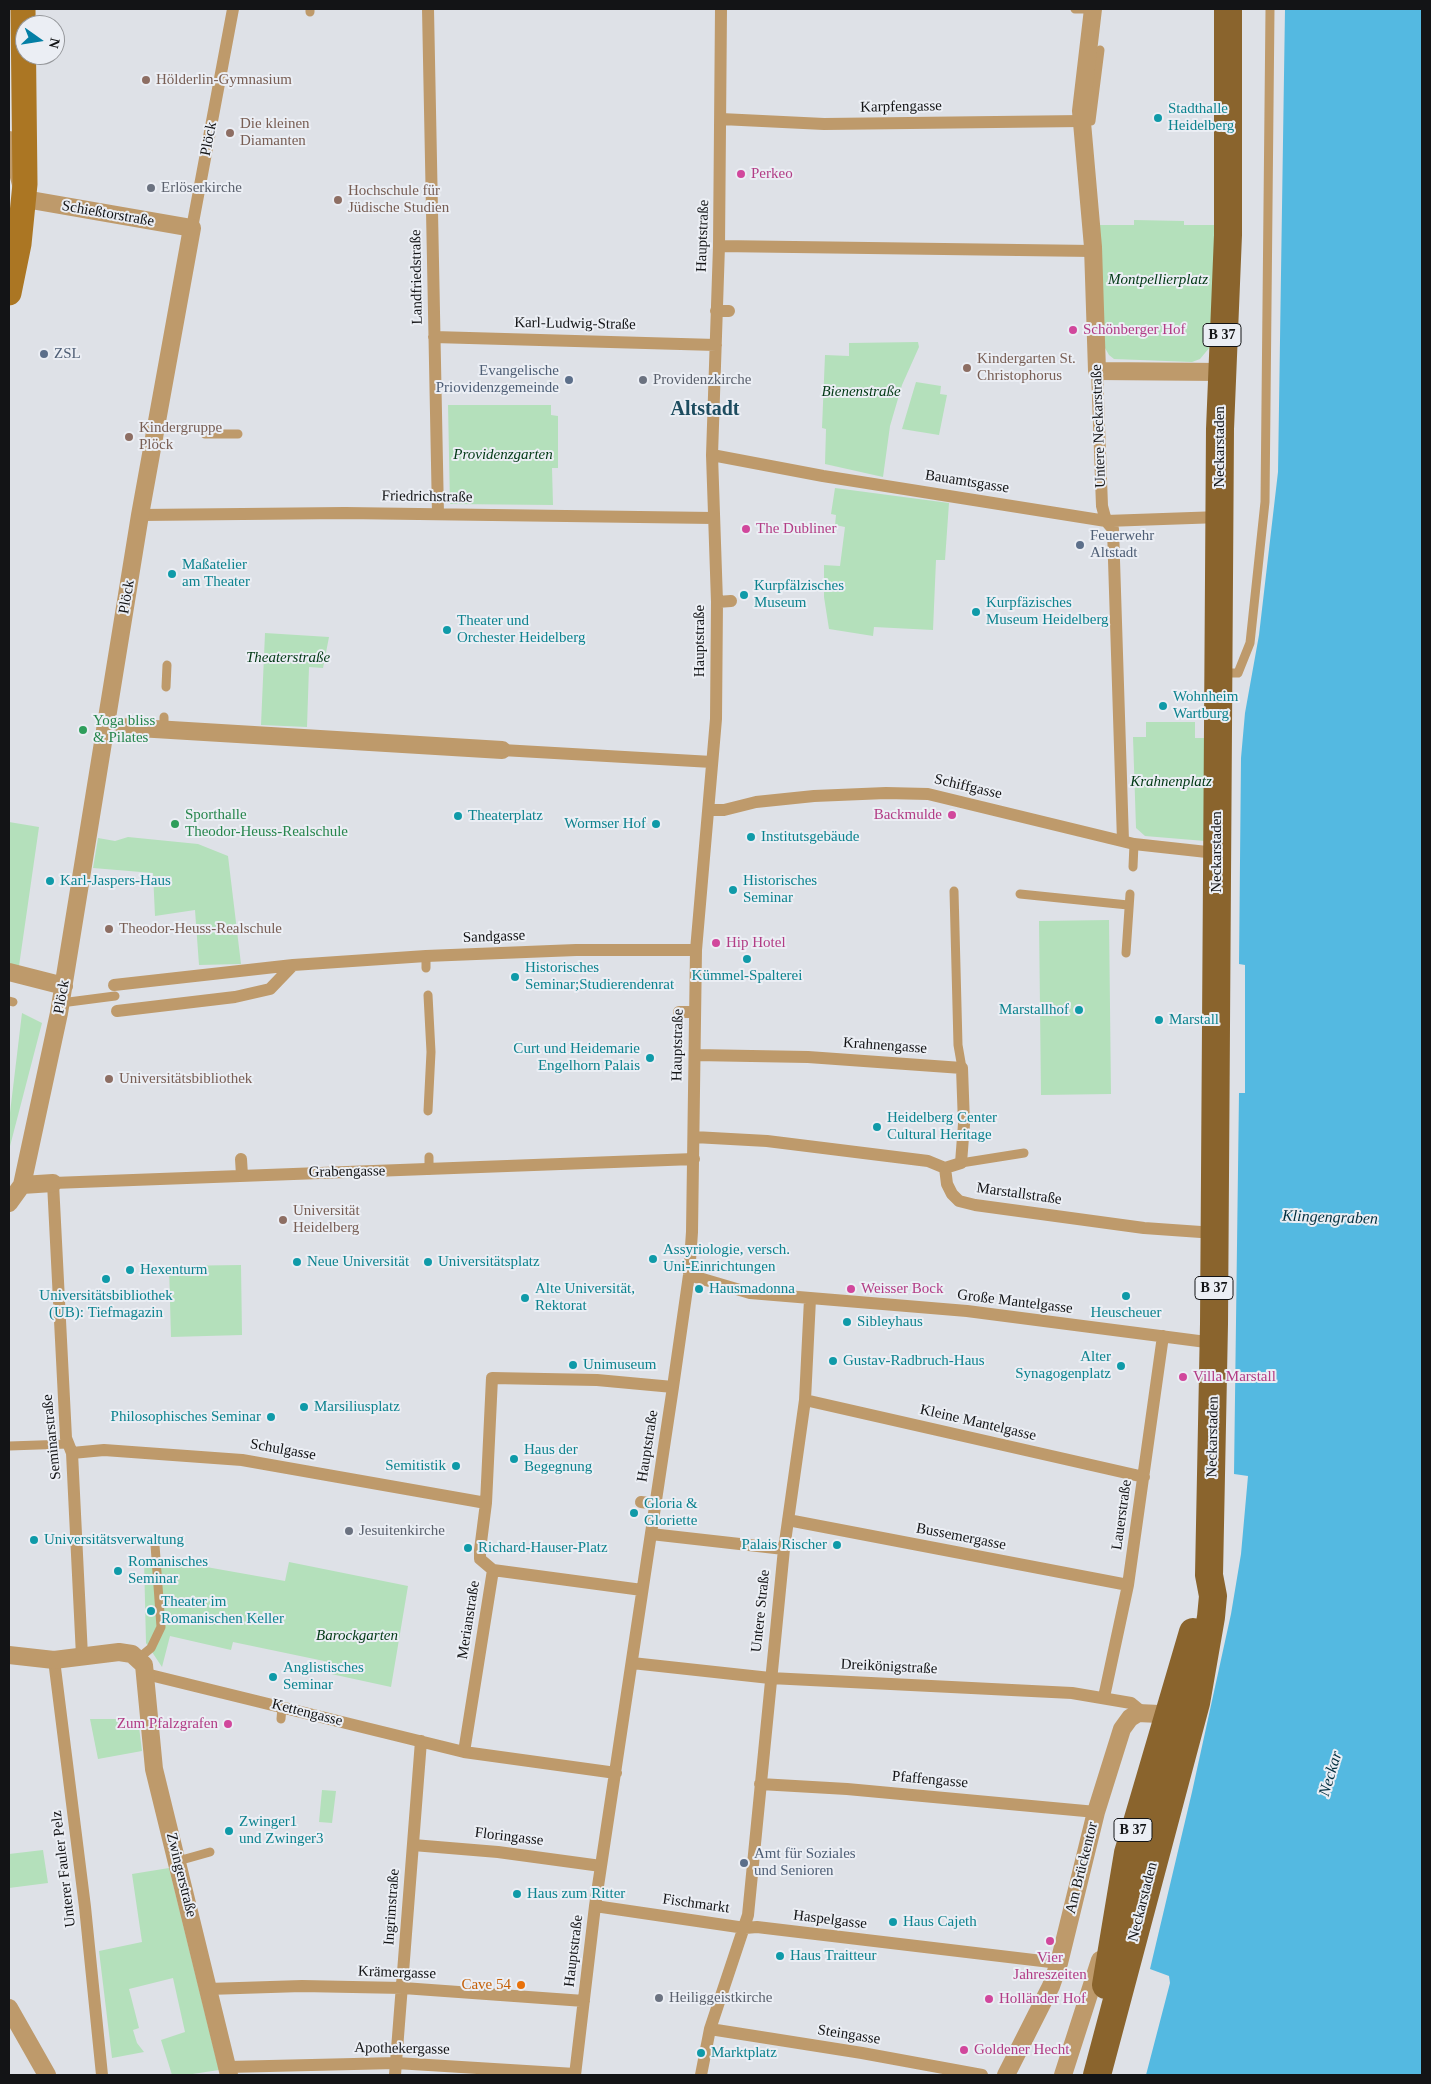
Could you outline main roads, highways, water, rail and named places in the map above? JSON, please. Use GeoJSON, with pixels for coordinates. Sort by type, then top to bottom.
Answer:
{"type":"FeatureCollection","features":[{"type":"Feature","properties":{"kind":"main road"},"geometry":{"type":"LineString","coordinates":[[9,293],[19,244],[25,199],[26,124],[23,9]]}},
{"type":"Feature","properties":{"kind":"main road","name":"Neckarstaden"},"geometry":{"type":"LineString","coordinates":[[1099,2063],[1179,1720],[1190,1648],[1202,1592],[1209,1576],[1214,1343],[1216,853],[1221,372],[1228,235],[1228,9]]}},
{"type":"Feature","properties":{"kind":"main road","name":"Neckarstaden"},"geometry":{"type":"LineString","coordinates":[[1099,2063],[1111,1947],[1128,1853],[1179,1720]]}},
{"type":"Feature","properties":{"kind":"water"},"geometry":{"type":"Polygon","coordinates":[[[1285,9],[1422,9],[1422,2075],[1146,2075],[1170,1983],[1169,1976],[1150,1969],[1192,1792],[1231,1614],[1241,1554],[1248,1476],[1234,1474],[1239,1093],[1245,1093],[1245,965],[1239,964],[1241,758],[1245,713],[1259,635],[1278,472],[1285,9]]]}},
{"type":"Feature","properties":{"kind":"place","name":"Hölderlin-Gymnasium"},"geometry":{"type":"Point","coordinates":[146,80]}},
{"type":"Feature","properties":{"kind":"place","name":"Stadthalle Heidelberg"},"geometry":{"type":"Point","coordinates":[1158,118]}},
{"type":"Feature","properties":{"kind":"place","name":"Die kleinen Diamanten"},"geometry":{"type":"Point","coordinates":[230,133]}},
{"type":"Feature","properties":{"kind":"place","name":"Perkeo"},"geometry":{"type":"Point","coordinates":[741,174]}},
{"type":"Feature","properties":{"kind":"place","name":"Erlöserkirche"},"geometry":{"type":"Point","coordinates":[151,188]}},
{"type":"Feature","properties":{"kind":"place","name":"Hochschule für Jüdische Studien"},"geometry":{"type":"Point","coordinates":[338,200]}},
{"type":"Feature","properties":{"kind":"place","name":"Schönberger Hof"},"geometry":{"type":"Point","coordinates":[1073,330]}},
{"type":"Feature","properties":{"kind":"place","name":"ZSL"},"geometry":{"type":"Point","coordinates":[44,354]}},
{"type":"Feature","properties":{"kind":"place","name":"Kindergarten St. Christophorus"},"geometry":{"type":"Point","coordinates":[967,368]}},
{"type":"Feature","properties":{"kind":"place","name":"Evangelische Priovidenzgemeinde"},"geometry":{"type":"Point","coordinates":[569,380]}},
{"type":"Feature","properties":{"kind":"place","name":"Providenzkirche"},"geometry":{"type":"Point","coordinates":[643,380]}},
{"type":"Feature","properties":{"kind":"place","name":"Kindergruppe Plöck"},"geometry":{"type":"Point","coordinates":[129,437]}},
{"type":"Feature","properties":{"kind":"place","name":"The Dubliner"},"geometry":{"type":"Point","coordinates":[746,529]}},
{"type":"Feature","properties":{"kind":"place","name":"Feuerwehr Altstadt"},"geometry":{"type":"Point","coordinates":[1080,545]}},
{"type":"Feature","properties":{"kind":"place","name":"Maßatelier am Theater"},"geometry":{"type":"Point","coordinates":[172,574]}},
{"type":"Feature","properties":{"kind":"place","name":"Kurpfälzisches Museum"},"geometry":{"type":"Point","coordinates":[744,595]}},
{"type":"Feature","properties":{"kind":"place","name":"Kurpfäzisches Museum Heidelberg"},"geometry":{"type":"Point","coordinates":[976,612]}},
{"type":"Feature","properties":{"kind":"place","name":"Theater und Orchester Heidelberg"},"geometry":{"type":"Point","coordinates":[447,630]}},
{"type":"Feature","properties":{"kind":"place","name":"Wohnheim Wartburg"},"geometry":{"type":"Point","coordinates":[1163,706]}},
{"type":"Feature","properties":{"kind":"place","name":"Yoga bliss & Pilates"},"geometry":{"type":"Point","coordinates":[83,730]}},
{"type":"Feature","properties":{"kind":"place","name":"Backmulde"},"geometry":{"type":"Point","coordinates":[952,815]}},
{"type":"Feature","properties":{"kind":"place","name":"Theaterplatz"},"geometry":{"type":"Point","coordinates":[458,816]}},
{"type":"Feature","properties":{"kind":"place","name":"Sporthalle Theodor-Heuss-Realschule"},"geometry":{"type":"Point","coordinates":[175,824]}},
{"type":"Feature","properties":{"kind":"place","name":"Wormser Hof"},"geometry":{"type":"Point","coordinates":[656,824]}},
{"type":"Feature","properties":{"kind":"place","name":"Institutsgebäude"},"geometry":{"type":"Point","coordinates":[751,837]}},
{"type":"Feature","properties":{"kind":"place","name":"Karl-Jaspers-Haus"},"geometry":{"type":"Point","coordinates":[50,881]}},
{"type":"Feature","properties":{"kind":"place","name":"Historisches Seminar"},"geometry":{"type":"Point","coordinates":[733,890]}},
{"type":"Feature","properties":{"kind":"place","name":"Theodor-Heuss-Realschule"},"geometry":{"type":"Point","coordinates":[109,929]}},
{"type":"Feature","properties":{"kind":"place","name":"Hip Hotel"},"geometry":{"type":"Point","coordinates":[716,943]}},
{"type":"Feature","properties":{"kind":"place","name":"Kümmel-Spalterei"},"geometry":{"type":"Point","coordinates":[747,959]}},
{"type":"Feature","properties":{"kind":"place","name":"Historisches Seminar;Studierendenrat"},"geometry":{"type":"Point","coordinates":[515,977]}},
{"type":"Feature","properties":{"kind":"place","name":"Marstallhof"},"geometry":{"type":"Point","coordinates":[1079,1010]}},
{"type":"Feature","properties":{"kind":"place","name":"Marstall"},"geometry":{"type":"Point","coordinates":[1159,1020]}},
{"type":"Feature","properties":{"kind":"place","name":"Curt und Heidemarie Engelhorn Palais"},"geometry":{"type":"Point","coordinates":[650,1058]}},
{"type":"Feature","properties":{"kind":"place","name":"Universitätsbibliothek"},"geometry":{"type":"Point","coordinates":[109,1079]}},
{"type":"Feature","properties":{"kind":"place","name":"Heidelberg Center Cultural Heritage"},"geometry":{"type":"Point","coordinates":[877,1127]}},
{"type":"Feature","properties":{"kind":"place","name":"Universität Heidelberg"},"geometry":{"type":"Point","coordinates":[283,1220]}},
{"type":"Feature","properties":{"kind":"place","name":"Assyriologie, versch. Uni-Einrichtungen"},"geometry":{"type":"Point","coordinates":[653,1259]}},
{"type":"Feature","properties":{"kind":"place","name":"Neue Universität"},"geometry":{"type":"Point","coordinates":[297,1262]}},
{"type":"Feature","properties":{"kind":"place","name":"Universitätsplatz"},"geometry":{"type":"Point","coordinates":[428,1262]}},
{"type":"Feature","properties":{"kind":"place","name":"Hexenturm"},"geometry":{"type":"Point","coordinates":[130,1270]}},
{"type":"Feature","properties":{"kind":"place","name":"Universitätsbibliothek (UB): Tiefmagazin"},"geometry":{"type":"Point","coordinates":[106,1279]}},
{"type":"Feature","properties":{"kind":"place","name":"Hausmadonna"},"geometry":{"type":"Point","coordinates":[699,1289]}},
{"type":"Feature","properties":{"kind":"place","name":"Weisser Bock"},"geometry":{"type":"Point","coordinates":[851,1289]}},
{"type":"Feature","properties":{"kind":"place","name":"Heuscheuer"},"geometry":{"type":"Point","coordinates":[1126,1296]}},
{"type":"Feature","properties":{"kind":"place","name":"Alte Universität, Rektorat"},"geometry":{"type":"Point","coordinates":[525,1298]}},
{"type":"Feature","properties":{"kind":"place","name":"Sibleyhaus"},"geometry":{"type":"Point","coordinates":[847,1322]}},
{"type":"Feature","properties":{"kind":"place","name":"Gustav-Radbruch-Haus"},"geometry":{"type":"Point","coordinates":[833,1361]}},
{"type":"Feature","properties":{"kind":"place","name":"Unimuseum"},"geometry":{"type":"Point","coordinates":[573,1365]}},
{"type":"Feature","properties":{"kind":"place","name":"Alter Synagogenplatz"},"geometry":{"type":"Point","coordinates":[1121,1366]}},
{"type":"Feature","properties":{"kind":"place","name":"Villa Marstall"},"geometry":{"type":"Point","coordinates":[1183,1377]}},
{"type":"Feature","properties":{"kind":"place","name":"Marsiliusplatz"},"geometry":{"type":"Point","coordinates":[304,1407]}},
{"type":"Feature","properties":{"kind":"place","name":"Philosophisches Seminar"},"geometry":{"type":"Point","coordinates":[271,1417]}},
{"type":"Feature","properties":{"kind":"place","name":"Haus der Begegnung"},"geometry":{"type":"Point","coordinates":[514,1459]}},
{"type":"Feature","properties":{"kind":"place","name":"Semitistik"},"geometry":{"type":"Point","coordinates":[456,1466]}},
{"type":"Feature","properties":{"kind":"place","name":"Gloria & Gloriette"},"geometry":{"type":"Point","coordinates":[634,1513]}},
{"type":"Feature","properties":{"kind":"place","name":"Jesuitenkirche"},"geometry":{"type":"Point","coordinates":[349,1531]}},
{"type":"Feature","properties":{"kind":"place","name":"Universitätsverwaltung"},"geometry":{"type":"Point","coordinates":[34,1540]}},
{"type":"Feature","properties":{"kind":"place","name":"Palais Rischer"},"geometry":{"type":"Point","coordinates":[837,1545]}},
{"type":"Feature","properties":{"kind":"place","name":"Richard-Hauser-Platz"},"geometry":{"type":"Point","coordinates":[468,1548]}},
{"type":"Feature","properties":{"kind":"place","name":"Romanisches Seminar"},"geometry":{"type":"Point","coordinates":[118,1571]}},
{"type":"Feature","properties":{"kind":"place","name":"Theater im Romanischen Keller"},"geometry":{"type":"Point","coordinates":[151,1611]}},
{"type":"Feature","properties":{"kind":"place","name":"Anglistisches Seminar"},"geometry":{"type":"Point","coordinates":[273,1677]}},
{"type":"Feature","properties":{"kind":"place","name":"Zum Pfalzgrafen"},"geometry":{"type":"Point","coordinates":[228,1724]}},
{"type":"Feature","properties":{"kind":"place","name":"Zwinger1 und Zwinger3"},"geometry":{"type":"Point","coordinates":[229,1831]}},
{"type":"Feature","properties":{"kind":"place","name":"Amt für Soziales und Senioren"},"geometry":{"type":"Point","coordinates":[744,1863]}},
{"type":"Feature","properties":{"kind":"place","name":"Haus zum Ritter"},"geometry":{"type":"Point","coordinates":[517,1894]}},
{"type":"Feature","properties":{"kind":"place","name":"Haus Cajeth"},"geometry":{"type":"Point","coordinates":[893,1922]}},
{"type":"Feature","properties":{"kind":"place","name":"Vier Jahreszeiten"},"geometry":{"type":"Point","coordinates":[1050,1941]}},
{"type":"Feature","properties":{"kind":"place","name":"Haus Traitteur"},"geometry":{"type":"Point","coordinates":[780,1956]}},
{"type":"Feature","properties":{"kind":"place","name":"Cave 54"},"geometry":{"type":"Point","coordinates":[521,1985]}},
{"type":"Feature","properties":{"kind":"place","name":"Heiliggeistkirche"},"geometry":{"type":"Point","coordinates":[659,1998]}},
{"type":"Feature","properties":{"kind":"place","name":"Holländer Hof"},"geometry":{"type":"Point","coordinates":[989,1999]}},
{"type":"Feature","properties":{"kind":"place","name":"Goldener Hecht"},"geometry":{"type":"Point","coordinates":[964,2050]}},
{"type":"Feature","properties":{"kind":"place","name":"Marktplatz"},"geometry":{"type":"Point","coordinates":[701,2053]}},
{"type":"Feature","properties":{"kind":"district","name":"Altstadt"},"geometry":{"type":"Point","coordinates":[705,410]}},
{"type":"Feature","properties":{"kind":"park label","name":"Montpellierplatz"},"geometry":{"type":"Point","coordinates":[1158,280]}},
{"type":"Feature","properties":{"kind":"park label","name":"Bienenstraße"},"geometry":{"type":"Point","coordinates":[861,392]}},
{"type":"Feature","properties":{"kind":"park label","name":"Providenzgarten"},"geometry":{"type":"Point","coordinates":[503,455]}},
{"type":"Feature","properties":{"kind":"park label","name":"Theaterstraße"},"geometry":{"type":"Point","coordinates":[288,658]}},
{"type":"Feature","properties":{"kind":"park label","name":"Krahnenplatz"},"geometry":{"type":"Point","coordinates":[1171,782]}},
{"type":"Feature","properties":{"kind":"park label","name":"Barockgarten"},"geometry":{"type":"Point","coordinates":[357,1636]}},
{"type":"Feature","properties":{"kind":"water label","name":"Klingengraben"},"geometry":{"type":"Point","coordinates":[1330,1218]}},
{"type":"Feature","properties":{"kind":"water label","name":"Neckar"},"geometry":{"type":"Point","coordinates":[1331,1774]}}]}
